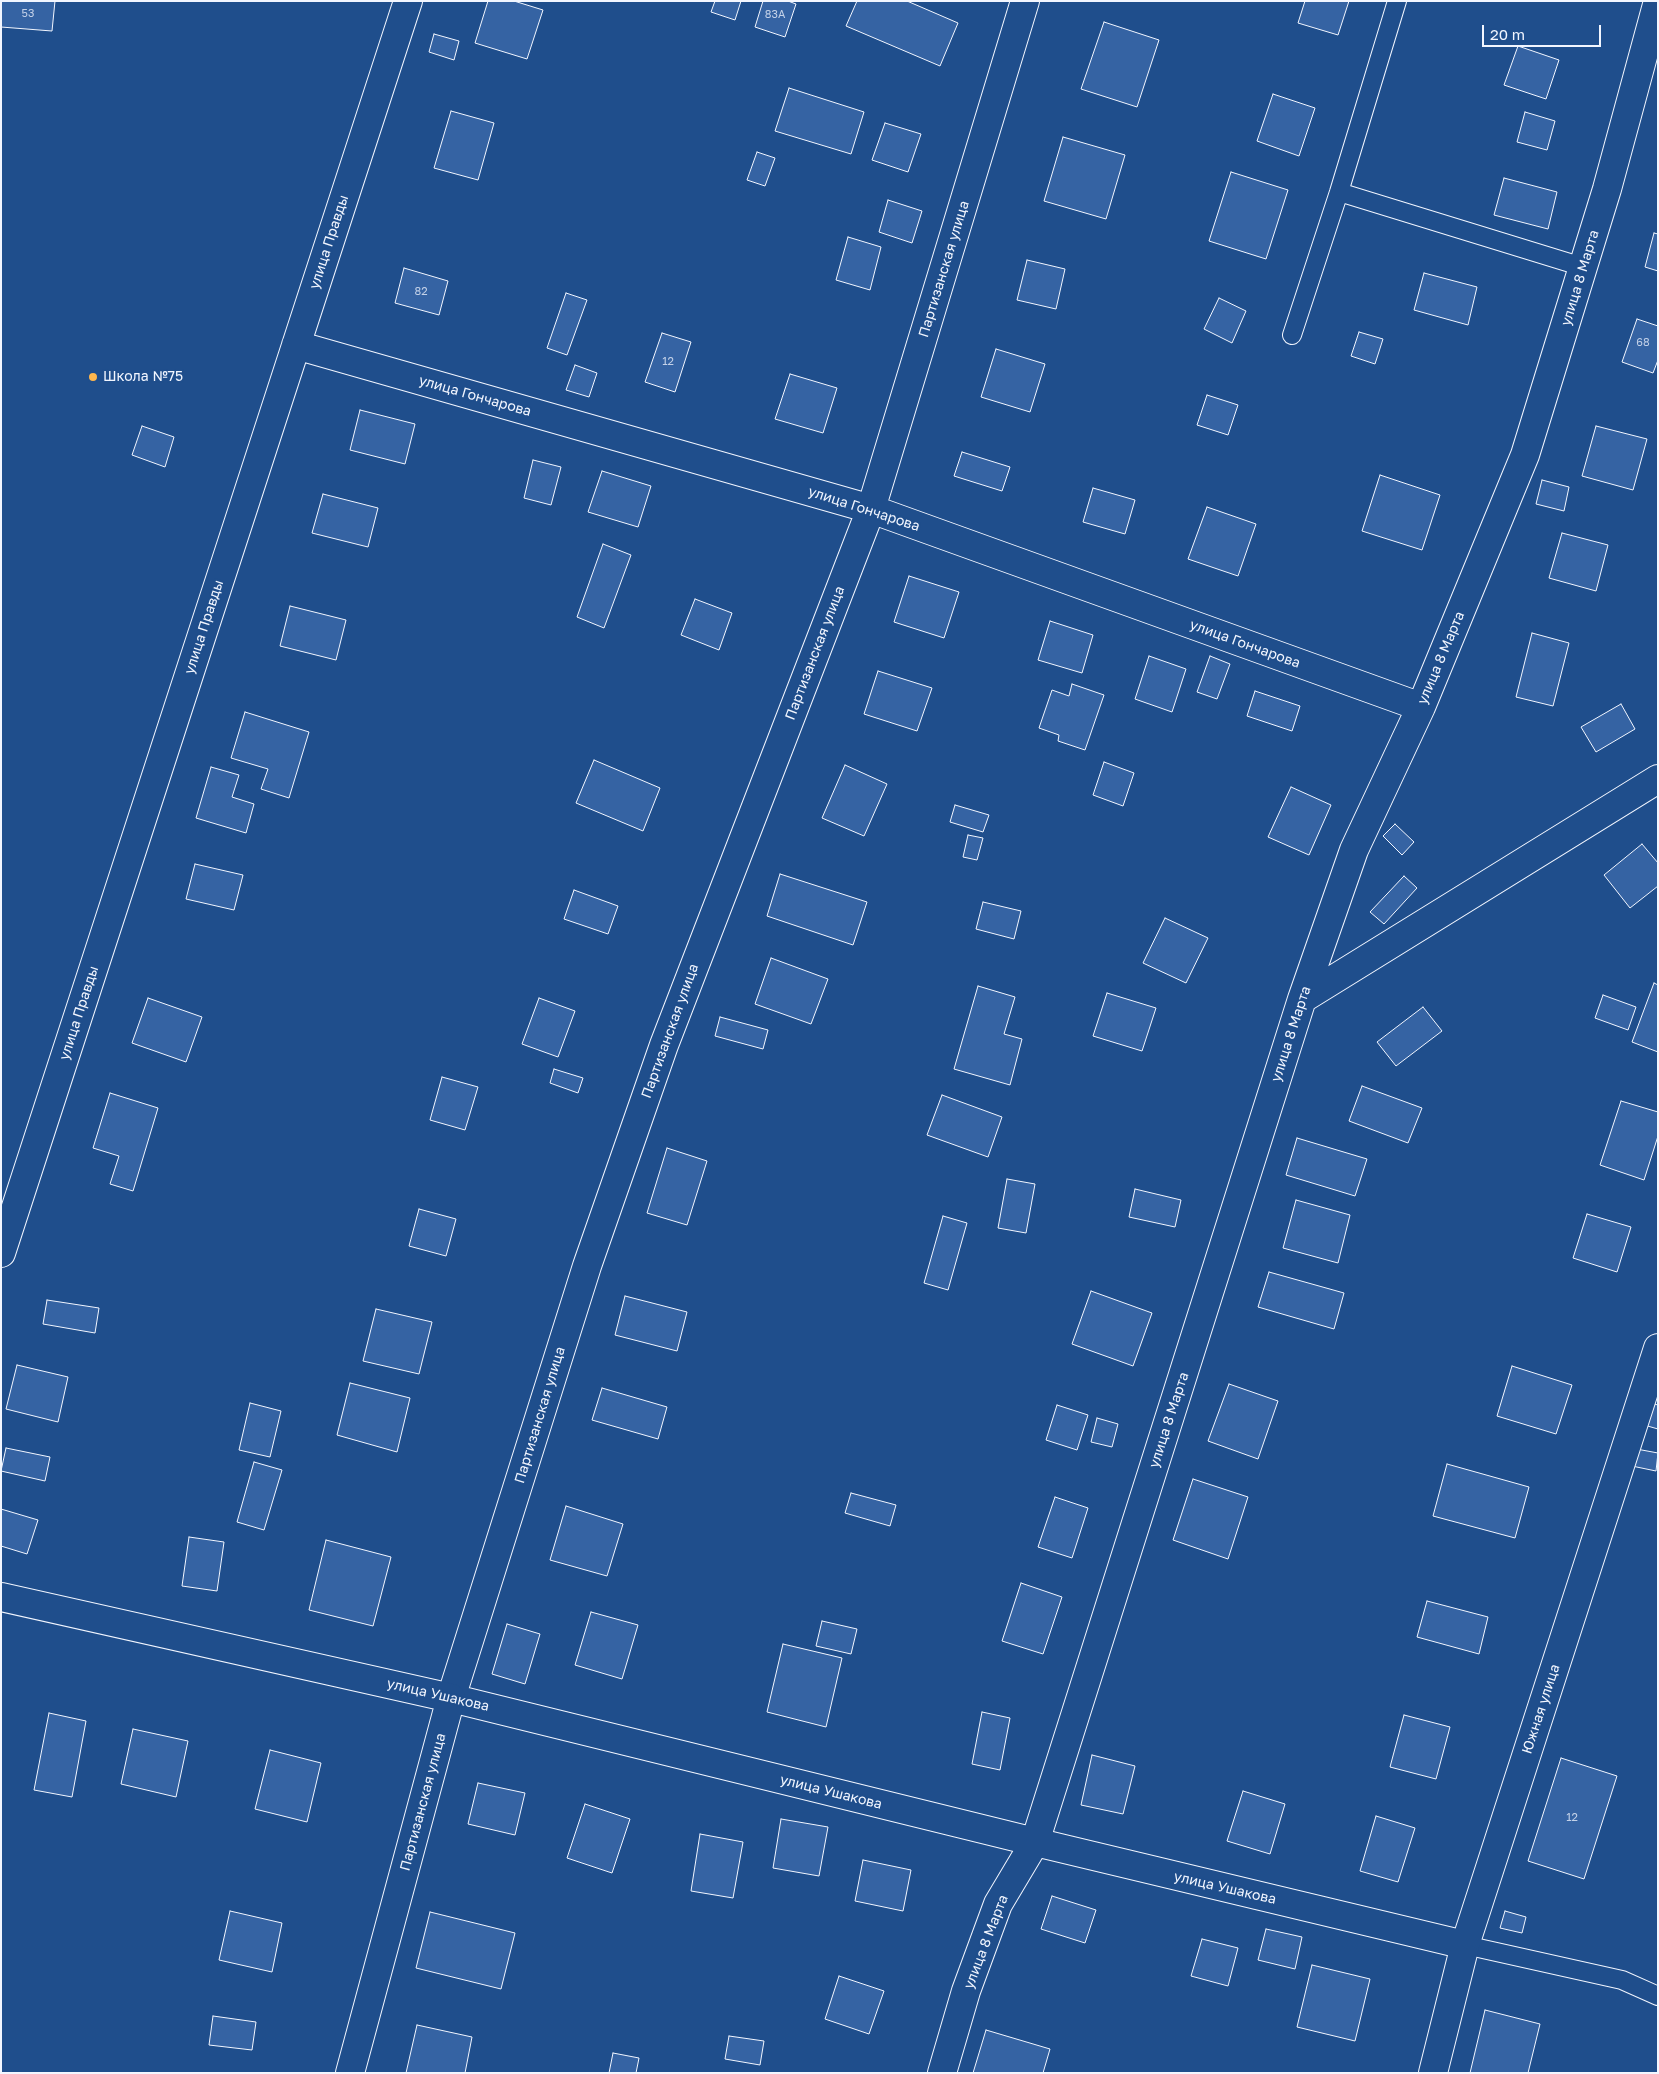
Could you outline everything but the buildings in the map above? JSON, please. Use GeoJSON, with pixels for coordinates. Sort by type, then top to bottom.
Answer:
{"type":"FeatureCollection","features":[{"type":"Feature","properties":{"kind":"street","name":"улица Правды"},"geometry":{"type":"LineString","coordinates":[[1,1253],[408,1]]}},
{"type":"Feature","properties":{"kind":"street","name":"Партизанская улица"},"geometry":{"type":"LineString","coordinates":[[350,2073],[451,1698],[587,1266],[664,1045],[870,509],[1025,1]]}},
{"type":"Feature","properties":{"kind":"street","name":"улица 8 Марта"},"geometry":{"type":"LineString","coordinates":[[942,2073],[966,1991],[998,1904],[1035,1842],[1302,999],[1354,850],[1421,707],[1525,455],[1607,189],[1658,1]]}},
{"type":"Feature","properties":{"kind":"street","name":"улица Гончарова"},"geometry":{"type":"LineString","coordinates":[[296,345],[870,509],[1421,707]]}},
{"type":"Feature","properties":{"kind":"street"},"geometry":{"type":"LineString","coordinates":[[1302,999],[1658,779]]}},
{"type":"Feature","properties":{"kind":"street","name":"Южная улица"},"geometry":{"type":"LineString","coordinates":[[1433,2073],[1465,1945],[1658,1348]]}},
{"type":"Feature","properties":{"kind":"street","name":"улица Ушакова"},"geometry":{"type":"LineString","coordinates":[[1,1597],[451,1698],[1035,1842],[1465,1945]]}},
{"type":"Feature","properties":{"kind":"lane"},"geometry":{"type":"LineString","coordinates":[[1292,335],[1396,1]]}},
{"type":"Feature","properties":{"kind":"lane"},"geometry":{"type":"LineString","coordinates":[[1338,192],[1583,267]]}},
{"type":"Feature","properties":{"kind":"lane","name":"улица Ушакова"},"geometry":{"type":"LineString","coordinates":[[1465,1945],[1622,1980],[1658,1996]]}},
{"type":"Feature","properties":{"kind":"place","name":"Школа №75"},"geometry":{"type":"Point","coordinates":[93,377]}}]}
